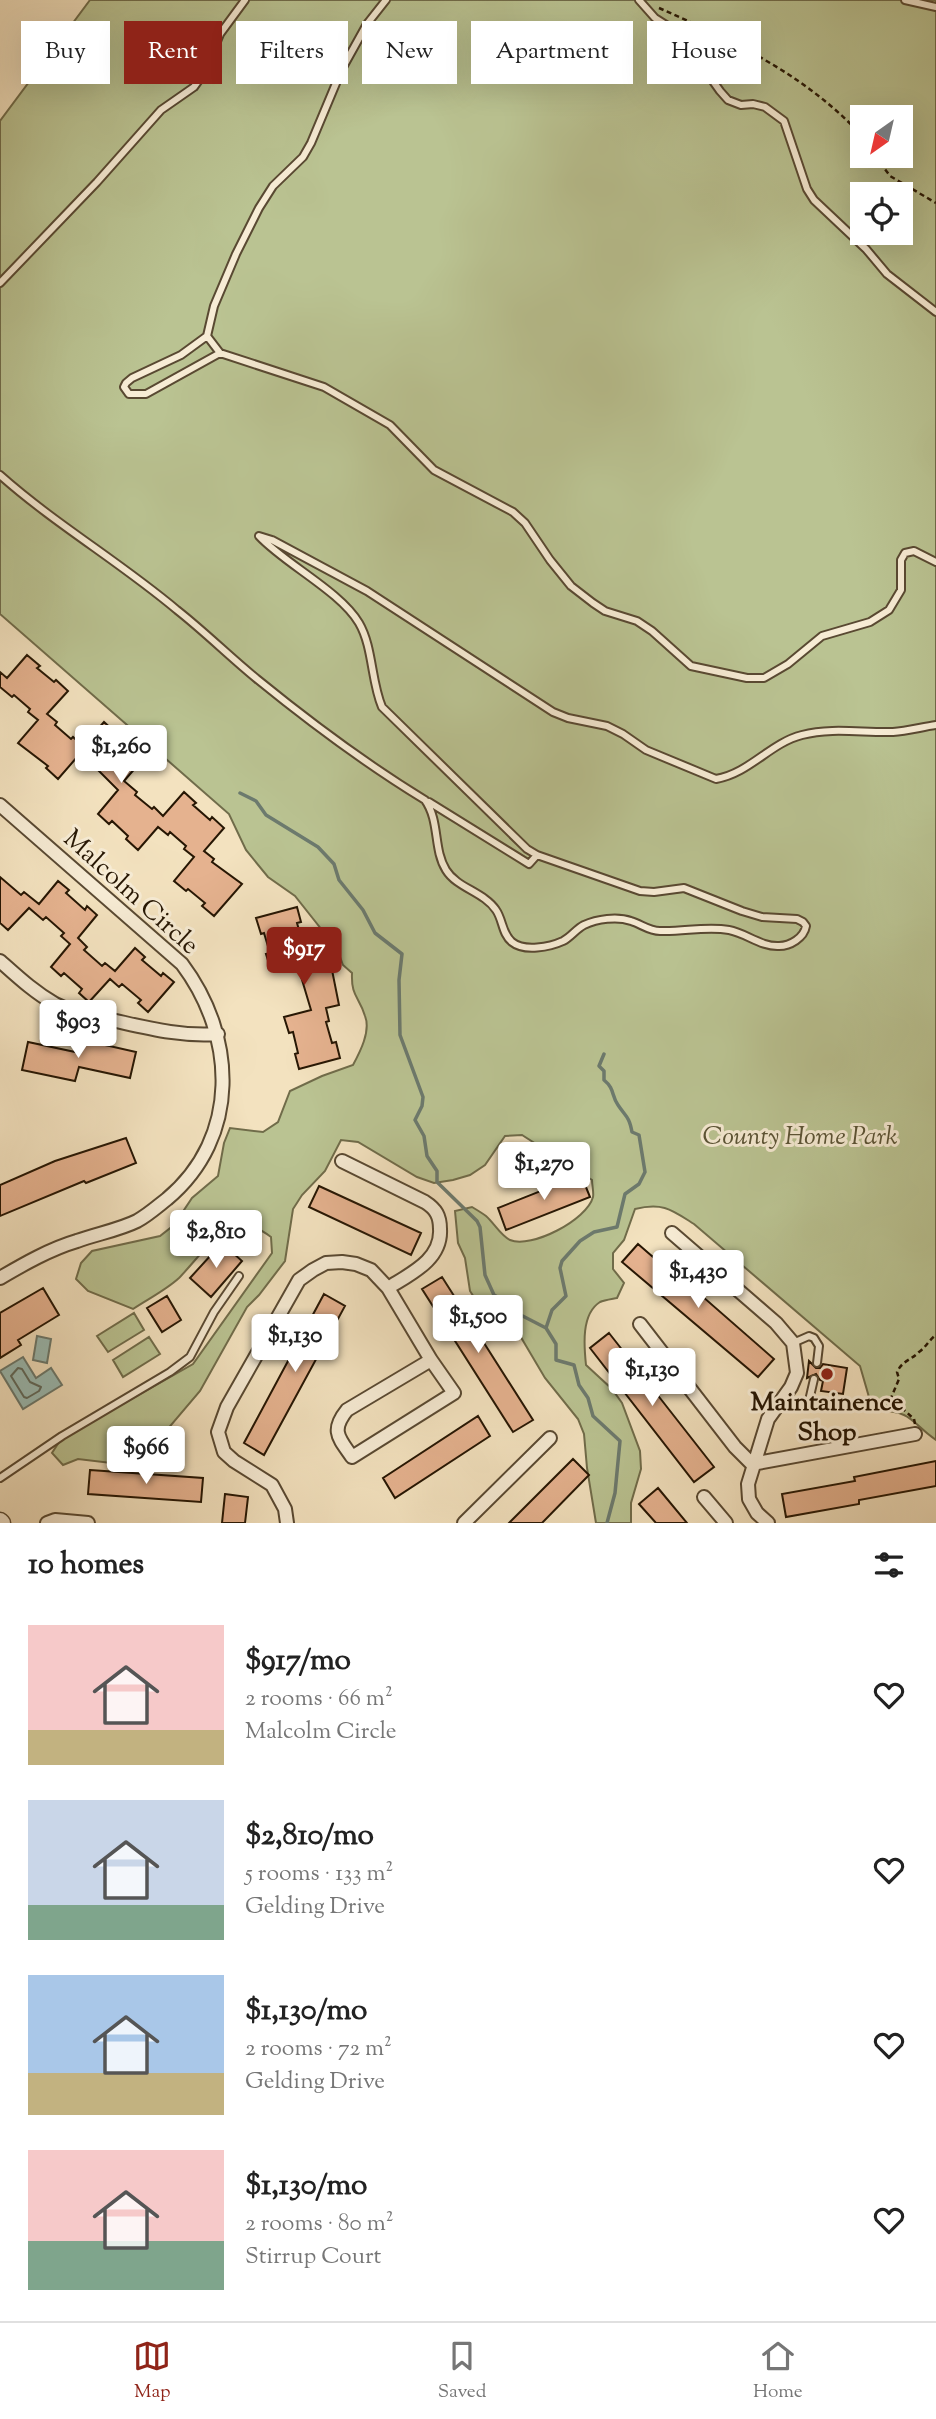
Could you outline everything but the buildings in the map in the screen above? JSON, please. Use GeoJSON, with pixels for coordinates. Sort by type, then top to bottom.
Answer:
{"type":"FeatureCollection","features":[{"type":"Feature","properties":{"kind":"street","name":"Malcolm Circle"},"geometry":{"type":"LineString","coordinates":[[0,805],[182,964],[197,984],[218,1034],[224,1081],[220,1112],[212,1139],[196,1168],[178,1190],[138,1221],[74,1242],[0,1278]]}},
{"type":"Feature","properties":{"kind":"street"},"geometry":{"type":"LineString","coordinates":[[0,961],[33,991],[58,1006],[170,1032],[218,1034]]}},
{"type":"Feature","properties":{"kind":"street"},"geometry":{"type":"LineString","coordinates":[[342,1161],[436,1209],[440,1221],[439,1247],[422,1266],[388,1288]]}},
{"type":"Feature","properties":{"kind":"street"},"geometry":{"type":"LineString","coordinates":[[672,1233],[776,1323],[793,1343],[797,1373],[768,1419],[748,1483],[749,1499],[757,1513],[768,1523]]}},
{"type":"Feature","properties":{"kind":"street"},"geometry":{"type":"LineString","coordinates":[[287,1523],[285,1509],[272,1485],[224,1452],[218,1432],[221,1420],[299,1280],[326,1263],[356,1264],[370,1270],[388,1288],[454,1393],[352,1457],[338,1437],[339,1420],[347,1410],[431,1360]]}},
{"type":"Feature","properties":{"kind":"street"},"geometry":{"type":"LineString","coordinates":[[640,1324],[735,1447],[752,1464]]}},
{"type":"Feature","properties":{"kind":"street"},"geometry":{"type":"LineString","coordinates":[[752,1464],[915,1434]]}},
{"type":"Feature","properties":{"kind":"street"},"geometry":{"type":"LineString","coordinates":[[464,1523],[550,1438]]}},
{"type":"Feature","properties":{"kind":"street"},"geometry":{"type":"LineString","coordinates":[[704,1497],[726,1523]]}},
{"type":"Feature","properties":{"kind":"street"},"geometry":{"type":"LineString","coordinates":[[47,1523],[55,1520],[88,1523]]}},
{"type":"Feature","properties":{"kind":"lane"},"geometry":{"type":"LineString","coordinates":[[0,283],[97,182],[161,110],[194,87],[204,73],[220,34],[245,0]]}},
{"type":"Feature","properties":{"kind":"lane"},"geometry":{"type":"LineString","coordinates":[[220,353],[146,394],[128,394],[124,387],[132,378],[181,355],[207,336],[214,306],[259,208],[272,186],[303,157],[346,61],[367,24],[386,0]]}},
{"type":"Feature","properties":{"kind":"lane"},"geometry":{"type":"LineString","coordinates":[[639,0],[686,43],[728,100],[741,105],[765,107],[784,121],[807,189],[814,200],[866,249],[887,274],[936,312]]}},
{"type":"Feature","properties":{"kind":"lane"},"geometry":{"type":"LineString","coordinates":[[905,0],[936,7]]}},
{"type":"Feature","properties":{"kind":"lane"},"geometry":{"type":"LineString","coordinates":[[207,336],[220,353],[324,387],[390,425],[434,470],[513,512],[526,523],[564,577],[593,603],[644,626],[691,666],[747,678],[764,678],[788,664],[822,636],[870,622],[889,610],[901,590],[901,560],[905,553],[914,551],[936,562]]}},
{"type":"Feature","properties":{"kind":"lane"},"geometry":{"type":"LineString","coordinates":[[0,475],[177,610],[305,718],[345,748],[529,864],[537,855]]}},
{"type":"Feature","properties":{"kind":"lane"},"geometry":{"type":"LineString","coordinates":[[425,800],[433,811],[447,872],[495,908],[505,934],[513,944],[523,947],[554,945],[583,926],[613,919],[629,920],[659,932],[708,927],[727,930],[743,933],[776,947],[787,945],[805,932],[806,926],[797,919],[762,917],[684,888],[640,891],[537,855],[527,849],[382,707],[364,634],[355,618],[259,536],[272,540],[367,591],[554,712],[568,718],[607,726],[646,750],[716,779],[740,772],[782,742],[802,735],[855,730],[895,732],[936,725]]}},
{"type":"Feature","properties":{"kind":"lane"},"geometry":{"type":"LineString","coordinates":[[0,1478],[36,1452],[170,1373],[190,1357],[214,1312],[239,1276]]}},
{"type":"Feature","properties":{"kind":"lane"},"geometry":{"type":"LineString","coordinates":[[793,1343],[809,1336],[814,1338],[819,1346],[817,1363]]}},
{"type":"Feature","properties":{"kind":"lane"},"geometry":{"type":"LineString","coordinates":[[779,1401],[803,1408],[811,1399],[814,1379]]}},
{"type":"Feature","properties":{"kind":"path"},"geometry":{"type":"LineString","coordinates":[[639,0],[735,43],[781,70],[850,123]]}},
{"type":"Feature","properties":{"kind":"path"},"geometry":{"type":"LineString","coordinates":[[884,168],[890,176],[936,203]]}},
{"type":"Feature","properties":{"kind":"path"},"geometry":{"type":"LineString","coordinates":[[915,1434],[914,1419],[891,1398],[899,1379],[897,1372],[900,1365],[919,1352],[936,1335]]}},
{"type":"Feature","properties":{"kind":"green space","name":"County Home Park"},"geometry":{"type":"Polygon","coordinates":[[[90,0],[936,0],[936,1440],[911,1419],[899,1413],[878,1410],[869,1397],[860,1366],[694,1224],[660,1207],[635,1209],[624,1240],[613,1253],[613,1269],[624,1283],[617,1298],[600,1302],[594,1307],[585,1331],[585,1349],[586,1365],[612,1389],[622,1403],[640,1451],[641,1469],[631,1503],[631,1523],[596,1523],[584,1434],[578,1419],[545,1378],[519,1334],[479,1305],[470,1291],[465,1258],[458,1243],[455,1211],[472,1207],[486,1216],[510,1240],[531,1240],[557,1230],[580,1215],[589,1206],[593,1195],[592,1180],[522,1135],[505,1136],[485,1165],[470,1175],[434,1183],[417,1177],[358,1142],[341,1140],[325,1171],[302,1195],[293,1209],[285,1261],[247,1307],[200,1391],[144,1457],[128,1465],[78,1459],[63,1465],[52,1453],[61,1439],[193,1364],[272,1253],[271,1237],[249,1226],[233,1227],[207,1247],[179,1278],[133,1309],[88,1291],[76,1279],[81,1263],[92,1251],[160,1236],[174,1225],[192,1198],[218,1176],[224,1143],[230,1128],[263,1132],[278,1122],[290,1091],[353,1065],[367,1028],[363,1009],[354,992],[352,973],[343,965],[337,949],[295,896],[268,877],[246,850],[229,814],[0,614],[0,121],[28,84],[110,84],[110,21],[74,21],[90,0]]]}},
{"type":"Feature","properties":{"kind":"green space"},"geometry":{"type":"Polygon","coordinates":[[[134,1313],[144,1330],[108,1352],[97,1336],[134,1313]]]}},
{"type":"Feature","properties":{"kind":"green space"},"geometry":{"type":"Polygon","coordinates":[[[149,1337],[160,1354],[123,1377],[113,1360],[149,1337]]]}},
{"type":"Feature","properties":{"kind":"water"},"geometry":{"type":"Polygon","coordinates":[[[37,1336],[51,1339],[47,1363],[33,1360],[37,1336]]]}},
{"type":"Feature","properties":{"kind":"water"},"geometry":{"type":"Polygon","coordinates":[[[23,1357],[36,1378],[51,1368],[62,1385],[23,1409],[0,1371],[23,1357]]]}},
{"type":"Feature","properties":{"kind":"waterway"},"geometry":{"type":"LineString","coordinates":[[240,793],[256,801],[266,815],[318,847],[334,864],[339,880],[363,910],[375,933],[402,954],[399,980],[400,1035],[423,1097],[415,1120],[424,1136],[427,1156],[437,1171],[437,1182],[480,1227],[485,1275],[494,1295],[505,1301],[511,1310],[546,1328],[556,1344],[556,1360],[574,1365],[579,1385],[588,1398],[593,1416],[620,1441],[615,1493],[607,1523]]}},
{"type":"Feature","properties":{"kind":"waterway"},"geometry":{"type":"LineString","coordinates":[[546,1328],[552,1310],[566,1296],[560,1268],[562,1261],[580,1241],[594,1232],[617,1227],[625,1194],[639,1184],[645,1172],[639,1135],[632,1132],[610,1086],[604,1080],[604,1071],[599,1066],[604,1054]]}},
{"type":"Feature","properties":{"kind":"place","name":"Maintainence Shop"},"geometry":{"type":"Point","coordinates":[827,1374]}}]}
